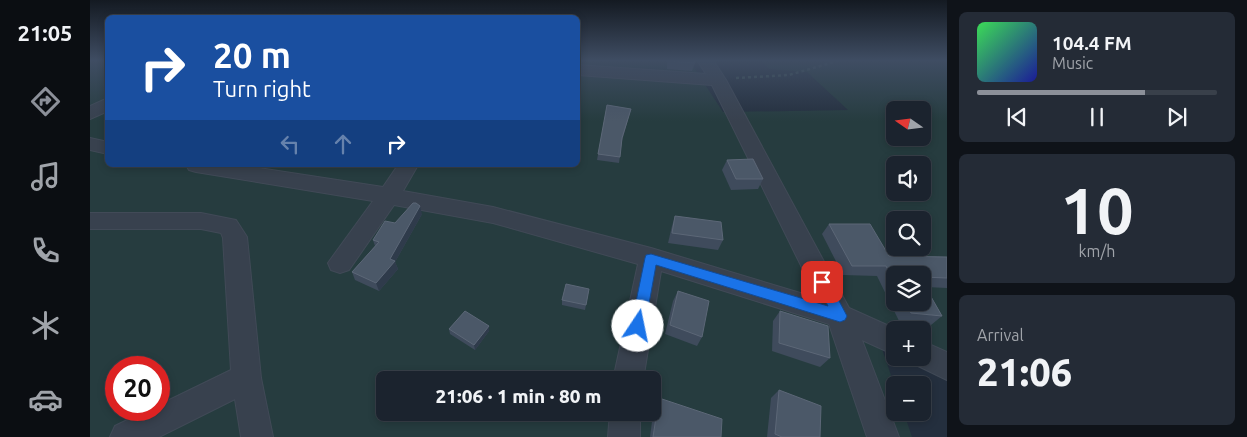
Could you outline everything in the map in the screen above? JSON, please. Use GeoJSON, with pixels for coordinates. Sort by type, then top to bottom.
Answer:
{"type":"FeatureCollection","features":[{"type":"Feature","properties":{"kind":"street"},"geometry":{"type":"LineString","coordinates":[[718,80],[840,316],[883,437]]}},
{"type":"Feature","properties":{"kind":"street"},"geometry":{"type":"LineString","coordinates":[[90,114],[105,104]]}},
{"type":"Feature","properties":{"kind":"street"},"geometry":{"type":"LineString","coordinates":[[90,144],[105,147]]}},
{"type":"Feature","properties":{"kind":"street"},"geometry":{"type":"LineString","coordinates":[[211,167],[389,196],[493,216],[651,258],[840,316],[886,338]]}},
{"type":"Feature","properties":{"kind":"street"},"geometry":{"type":"LineString","coordinates":[[340,262],[389,196],[407,167]]}},
{"type":"Feature","properties":{"kind":"street"},"geometry":{"type":"LineString","coordinates":[[90,220],[193,220],[228,226],[235,237],[246,378],[257,437]]}},
{"type":"Feature","properties":{"kind":"street"},"geometry":{"type":"LineString","coordinates":[[630,371],[651,258]]}},
{"type":"Feature","properties":{"kind":"street"},"geometry":{"type":"LineString","coordinates":[[931,358],[947,366]]}},
{"type":"Feature","properties":{"kind":"street"},"geometry":{"type":"LineString","coordinates":[[126,437],[246,378]]}},
{"type":"Feature","properties":{"kind":"street"},"geometry":{"type":"LineString","coordinates":[[624,437],[625,421]]}},
{"type":"Feature","properties":{"kind":"green space"},"geometry":{"type":"Polygon","coordinates":[[[90,80],[105,80],[105,167],[580,167],[580,80],[702,80],[723,112],[848,110],[816,80],[947,80],[947,356],[931,353],[931,321],[886,321],[886,340],[881,346],[886,366],[888,366],[891,376],[886,376],[886,421],[907,421],[912,437],[90,437],[90,80]]]}},
{"type":"Feature","properties":{"kind":"building"},"geometry":{"type":"Polygon","coordinates":[[[607,105],[631,109],[622,138],[620,157],[598,154],[607,105]]]}},
{"type":"Feature","properties":{"kind":"building"},"geometry":{"type":"Polygon","coordinates":[[[753,159],[763,179],[736,179],[727,160],[753,159]]]}},
{"type":"Feature","properties":{"kind":"building"},"geometry":{"type":"Polygon","coordinates":[[[413,203],[420,206],[390,259],[395,261],[376,283],[352,272],[379,242],[373,240],[385,221],[395,223],[413,203]]]}},
{"type":"Feature","properties":{"kind":"building"},"geometry":{"type":"Polygon","coordinates":[[[675,216],[721,222],[723,240],[672,233],[675,216]]]}},
{"type":"Feature","properties":{"kind":"building"},"geometry":{"type":"Polygon","coordinates":[[[829,224],[870,224],[886,251],[886,256],[947,257],[947,278],[931,277],[931,266],[852,266],[829,224]]]}},
{"type":"Feature","properties":{"kind":"building"},"geometry":{"type":"Polygon","coordinates":[[[566,284],[589,289],[586,305],[562,300],[566,284]]]}},
{"type":"Feature","properties":{"kind":"building"},"geometry":{"type":"Polygon","coordinates":[[[678,291],[709,301],[702,337],[670,325],[678,291]]]}},
{"type":"Feature","properties":{"kind":"building"},"geometry":{"type":"Polygon","coordinates":[[[931,297],[942,316],[911,313],[910,311],[931,311],[931,297]]]}},
{"type":"Feature","properties":{"kind":"building"},"geometry":{"type":"Polygon","coordinates":[[[465,311],[489,326],[474,345],[449,329],[465,311]]]}},
{"type":"Feature","properties":{"kind":"building"},"geometry":{"type":"Polygon","coordinates":[[[780,311],[828,326],[830,358],[779,343],[780,311]]]}},
{"type":"Feature","properties":{"kind":"building"},"geometry":{"type":"Polygon","coordinates":[[[779,390],[821,406],[820,437],[782,437],[775,434],[779,390]]]}},
{"type":"Feature","properties":{"kind":"building"},"geometry":{"type":"Polygon","coordinates":[[[661,399],[722,419],[721,437],[653,437],[655,421],[661,421],[661,399]]]}},
{"type":"Feature","properties":{"kind":"route"},"geometry":{"type":"LineString","coordinates":[[638,326],[651,258],[840,316],[822,282]]}}]}
